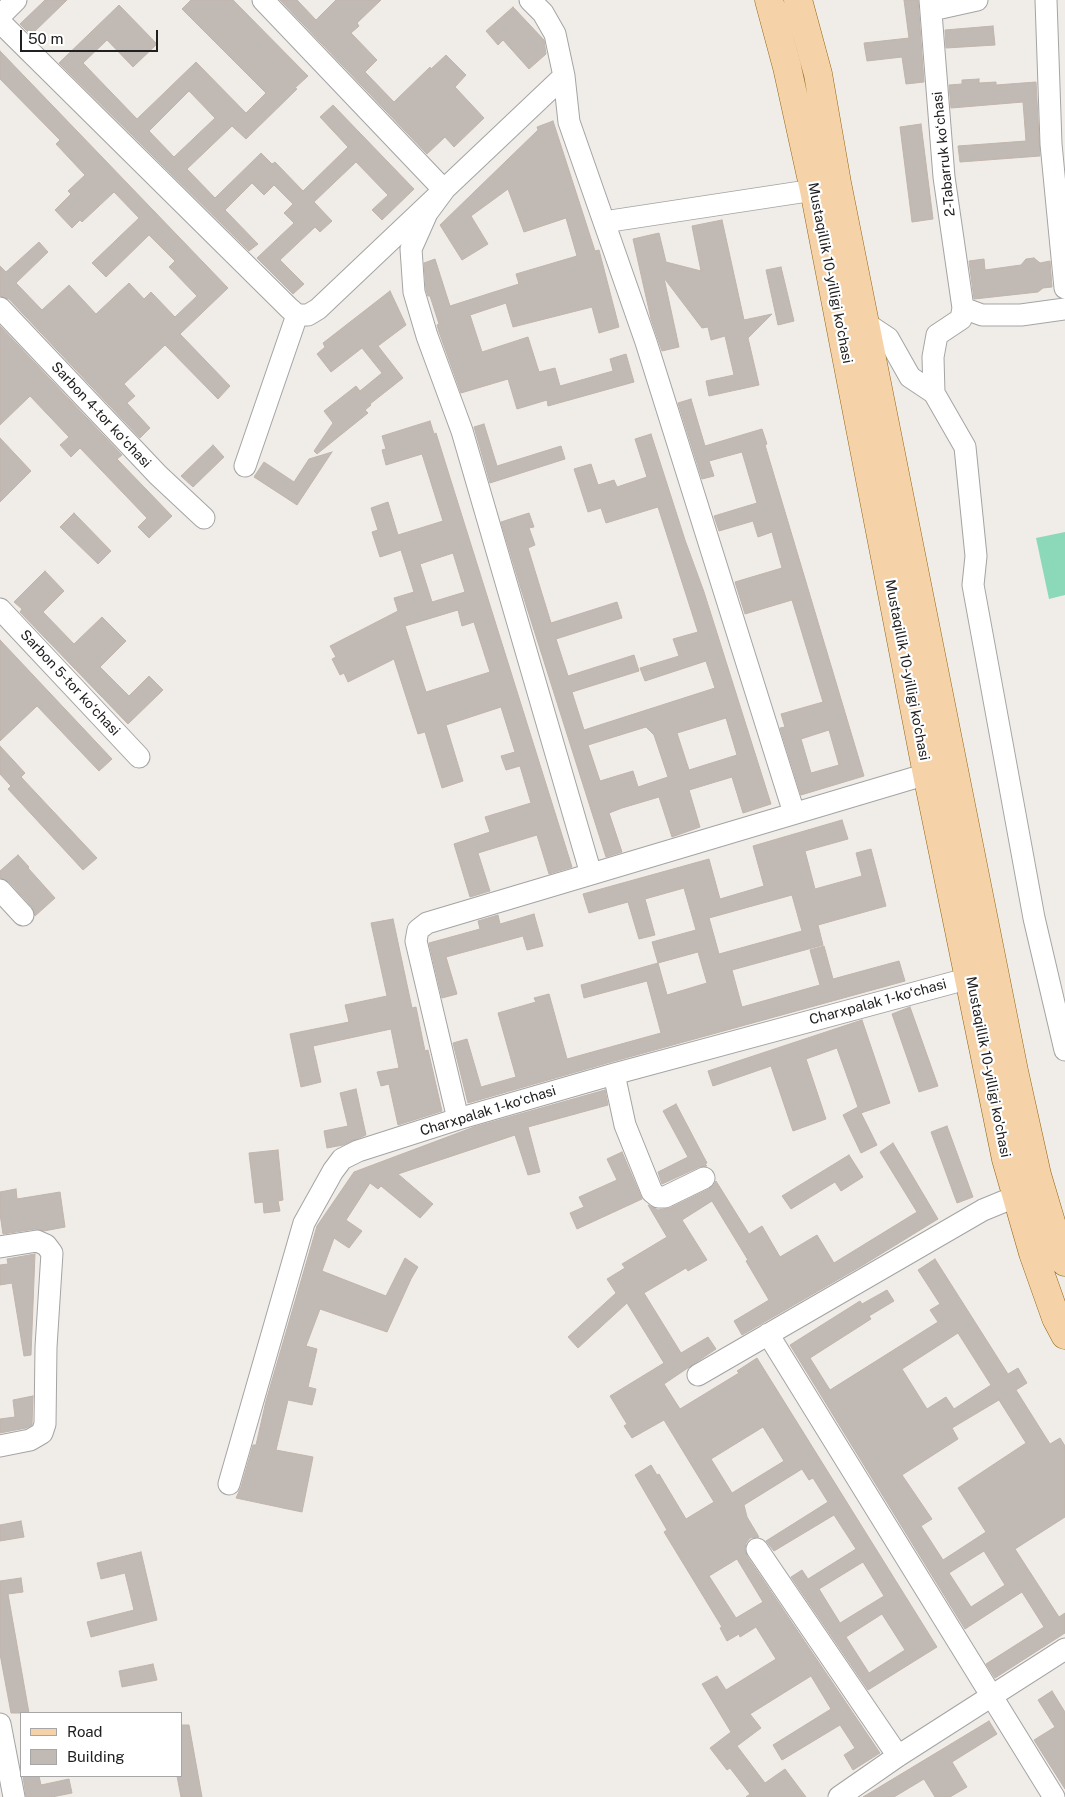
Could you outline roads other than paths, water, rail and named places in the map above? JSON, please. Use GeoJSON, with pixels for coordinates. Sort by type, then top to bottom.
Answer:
{"type":"FeatureCollection","features":[{"type":"Feature","properties":{"kind":"main road","name":"Mustaqillik 10-yilligi ko'chasi"},"geometry":{"type":"LineString","coordinates":[[769,0],[787,68],[814,190],[927,774],[1006,1159],[1033,1253],[1056,1318],[1065,1335]]}},
{"type":"Feature","properties":{"kind":"main road","name":"Mustaqillik 10-yilligi ko'chasi"},"geometry":{"type":"LineString","coordinates":[[798,0],[818,74],[864,322],[1014,1071],[1037,1175],[1065,1262]]}},
{"type":"Feature","properties":{"kind":"street"},"geometry":{"type":"LineString","coordinates":[[0,16],[16,0]]}},
{"type":"Feature","properties":{"kind":"street"},"geometry":{"type":"LineString","coordinates":[[263,0],[444,190]]}},
{"type":"Feature","properties":{"kind":"street"},"geometry":{"type":"LineString","coordinates":[[530,0],[543,13],[555,34],[564,76],[569,122],[646,342],[794,813]]}},
{"type":"Feature","properties":{"kind":"street"},"geometry":{"type":"LineString","coordinates":[[931,5],[977,0]]}},
{"type":"Feature","properties":{"kind":"street"},"geometry":{"type":"LineString","coordinates":[[1046,0],[1051,144],[1065,288]]}},
{"type":"Feature","properties":{"kind":"street","name":"2-Tabarruk koʻchasi"},"geometry":{"type":"LineString","coordinates":[[931,5],[944,178],[963,308]]}},
{"type":"Feature","properties":{"kind":"street"},"geometry":{"type":"LineString","coordinates":[[0,22],[297,315],[308,315],[318,309],[564,76]]}},
{"type":"Feature","properties":{"kind":"street"},"geometry":{"type":"LineString","coordinates":[[444,190],[427,213],[411,250],[414,292],[427,336],[462,431],[591,874]]}},
{"type":"Feature","properties":{"kind":"street"},"geometry":{"type":"LineString","coordinates":[[604,222],[814,190]]}},
{"type":"Feature","properties":{"kind":"street","name":"Sarbon 4-tor koʻchasi"},"geometry":{"type":"LineString","coordinates":[[0,308],[158,476],[204,518]]}},
{"type":"Feature","properties":{"kind":"street"},"geometry":{"type":"LineString","coordinates":[[934,393],[933,357],[937,335],[961,320],[963,308],[982,315],[1021,315],[1065,309]]}},
{"type":"Feature","properties":{"kind":"street"},"geometry":{"type":"LineString","coordinates":[[245,466],[297,315]]}},
{"type":"Feature","properties":{"kind":"street"},"geometry":{"type":"LineString","coordinates":[[864,322],[888,338],[910,377],[934,393],[965,447],[976,556],[973,585],[1034,918],[1065,1050]]}},
{"type":"Feature","properties":{"kind":"street","name":"Sarbon 5-tor koʻchasi"},"geometry":{"type":"LineString","coordinates":[[0,609],[139,757]]}},
{"type":"Feature","properties":{"kind":"street"},"geometry":{"type":"LineString","coordinates":[[458,1119],[416,940],[418,930],[428,923],[927,774]]}},
{"type":"Feature","properties":{"kind":"street"},"geometry":{"type":"LineString","coordinates":[[0,890],[23,914]]}},
{"type":"Feature","properties":{"kind":"street","name":"Charxpalak 1-koʻchasi"},"geometry":{"type":"LineString","coordinates":[[229,1484],[304,1223],[333,1171],[342,1159],[358,1151],[458,1119],[614,1074],[970,978]]}},
{"type":"Feature","properties":{"kind":"street"},"geometry":{"type":"LineString","coordinates":[[614,1074],[626,1125],[652,1192],[658,1196],[665,1197],[704,1178]]}},
{"type":"Feature","properties":{"kind":"street"},"geometry":{"type":"LineString","coordinates":[[698,1375],[983,1210],[1017,1196]]}},
{"type":"Feature","properties":{"kind":"street"},"geometry":{"type":"LineString","coordinates":[[0,1246],[37,1241],[46,1245],[52,1253],[46,1348],[45,1424],[42,1433],[30,1440],[0,1446]]}},
{"type":"Feature","properties":{"kind":"street"},"geometry":{"type":"LineString","coordinates":[[768,1334],[1054,1797]]}},
{"type":"Feature","properties":{"kind":"street"},"geometry":{"type":"LineString","coordinates":[[757,1549],[898,1756]]}},
{"type":"Feature","properties":{"kind":"street"},"geometry":{"type":"LineString","coordinates":[[840,1797],[898,1756],[1065,1649]]}},
{"type":"Feature","properties":{"kind":"street"},"geometry":{"type":"LineString","coordinates":[[0,1724],[14,1797]]}}]}
